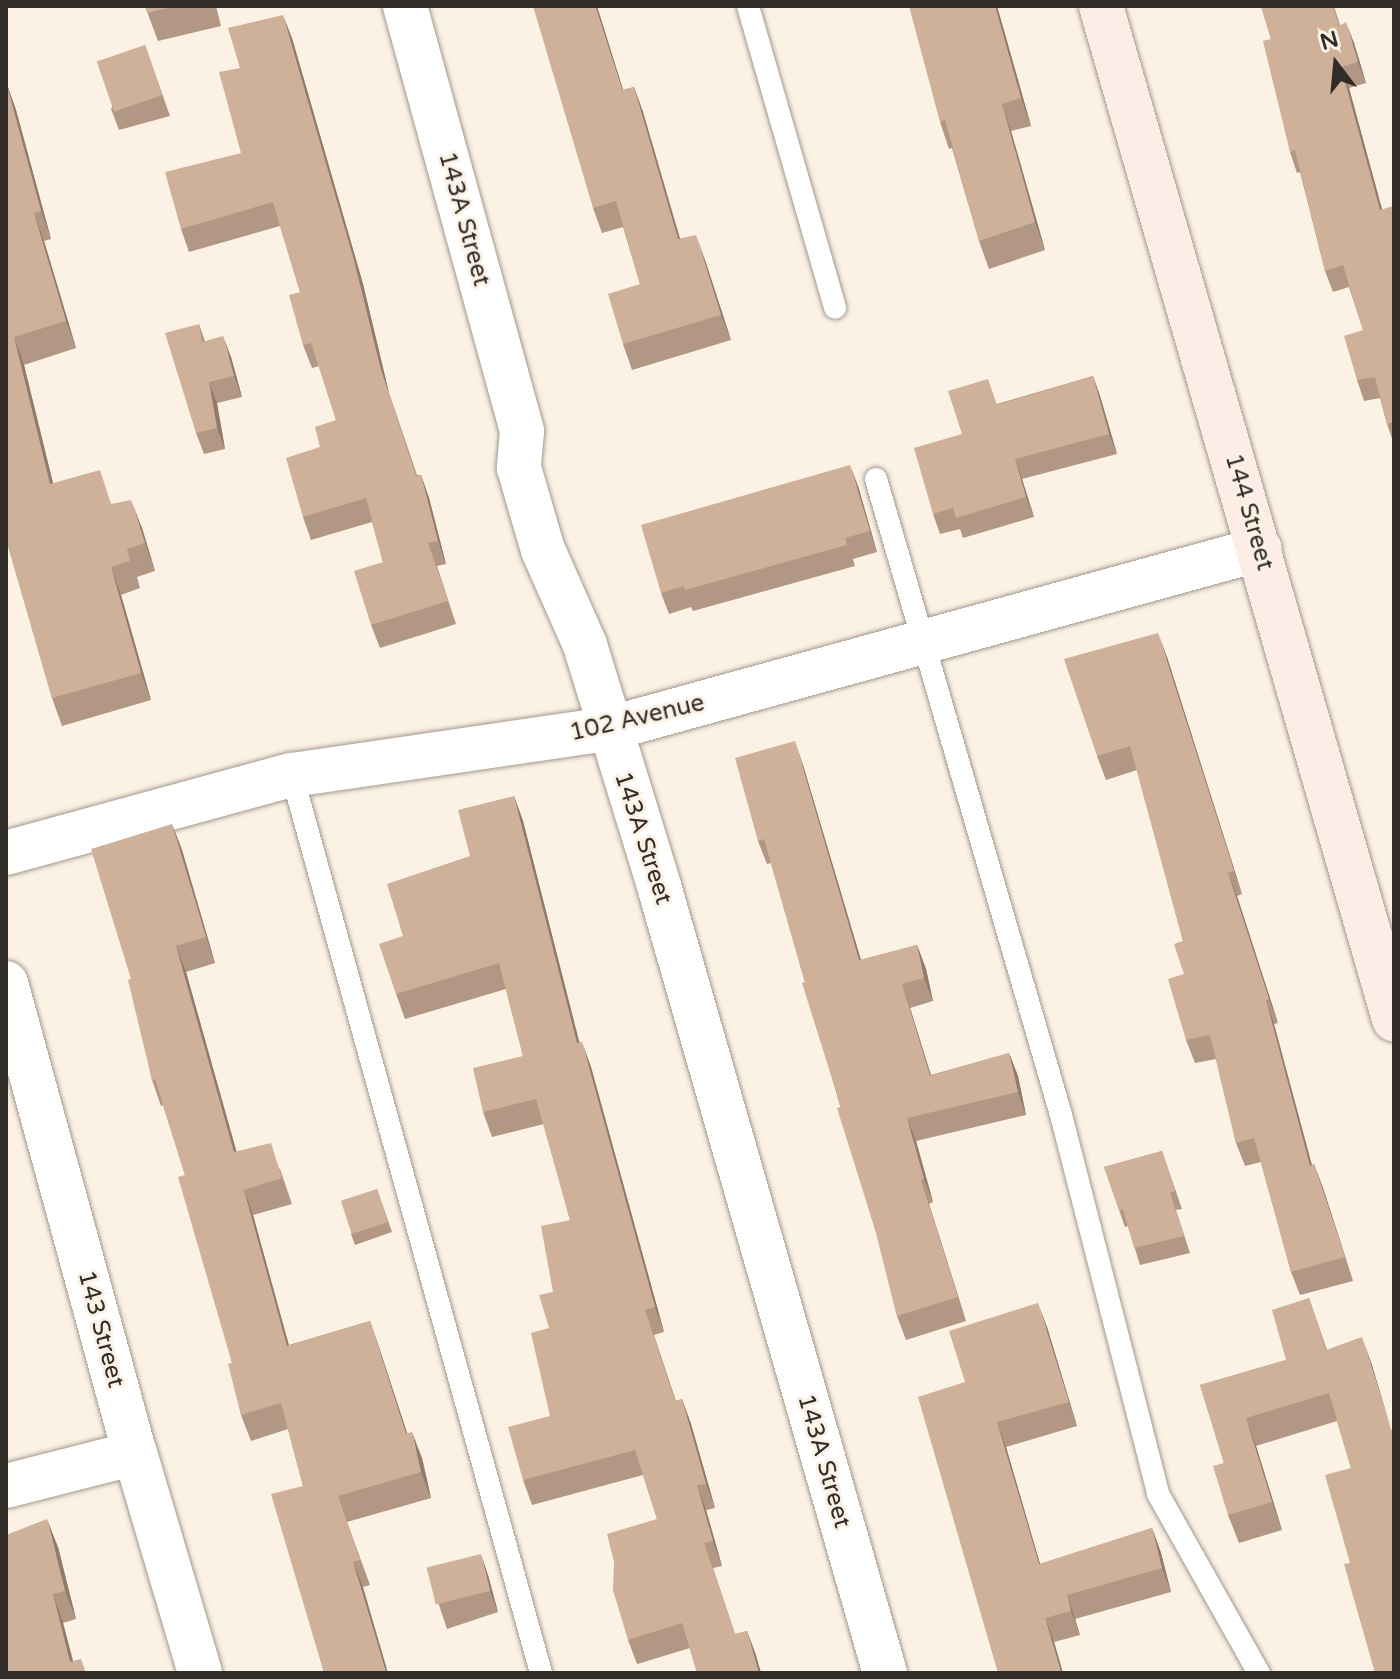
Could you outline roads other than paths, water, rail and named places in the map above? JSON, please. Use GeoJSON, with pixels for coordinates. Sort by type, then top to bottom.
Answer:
{"type":"FeatureCollection","features":[{"type":"Feature","properties":{"kind":"main road","name":"144 Street"},"geometry":{"type":"LineString","coordinates":[[1101,6],[1394,1019]]}},
{"type":"Feature","properties":{"kind":"street","name":"143A Street"},"geometry":{"type":"LineString","coordinates":[[405,6],[522,431],[519,468],[543,550],[585,645],[608,729],[659,886],[885,1673]]}},
{"type":"Feature","properties":{"kind":"street","name":"102 Avenue"},"geometry":{"type":"LineString","coordinates":[[6,853],[292,775],[608,729],[1260,549]]}},
{"type":"Feature","properties":{"kind":"street","name":"143 Street"},"geometry":{"type":"LineString","coordinates":[[6,983],[135,1453],[200,1673]]}},
{"type":"Feature","properties":{"kind":"street"},"geometry":{"type":"LineString","coordinates":[[6,1486],[135,1453]]}},
{"type":"Feature","properties":{"kind":"lane"},"geometry":{"type":"LineString","coordinates":[[748,6],[835,308]]}},
{"type":"Feature","properties":{"kind":"lane"},"geometry":{"type":"LineString","coordinates":[[876,479],[1061,1115],[1158,1494],[1259,1673]]}},
{"type":"Feature","properties":{"kind":"lane"},"geometry":{"type":"LineString","coordinates":[[292,775],[541,1673]]}}]}
